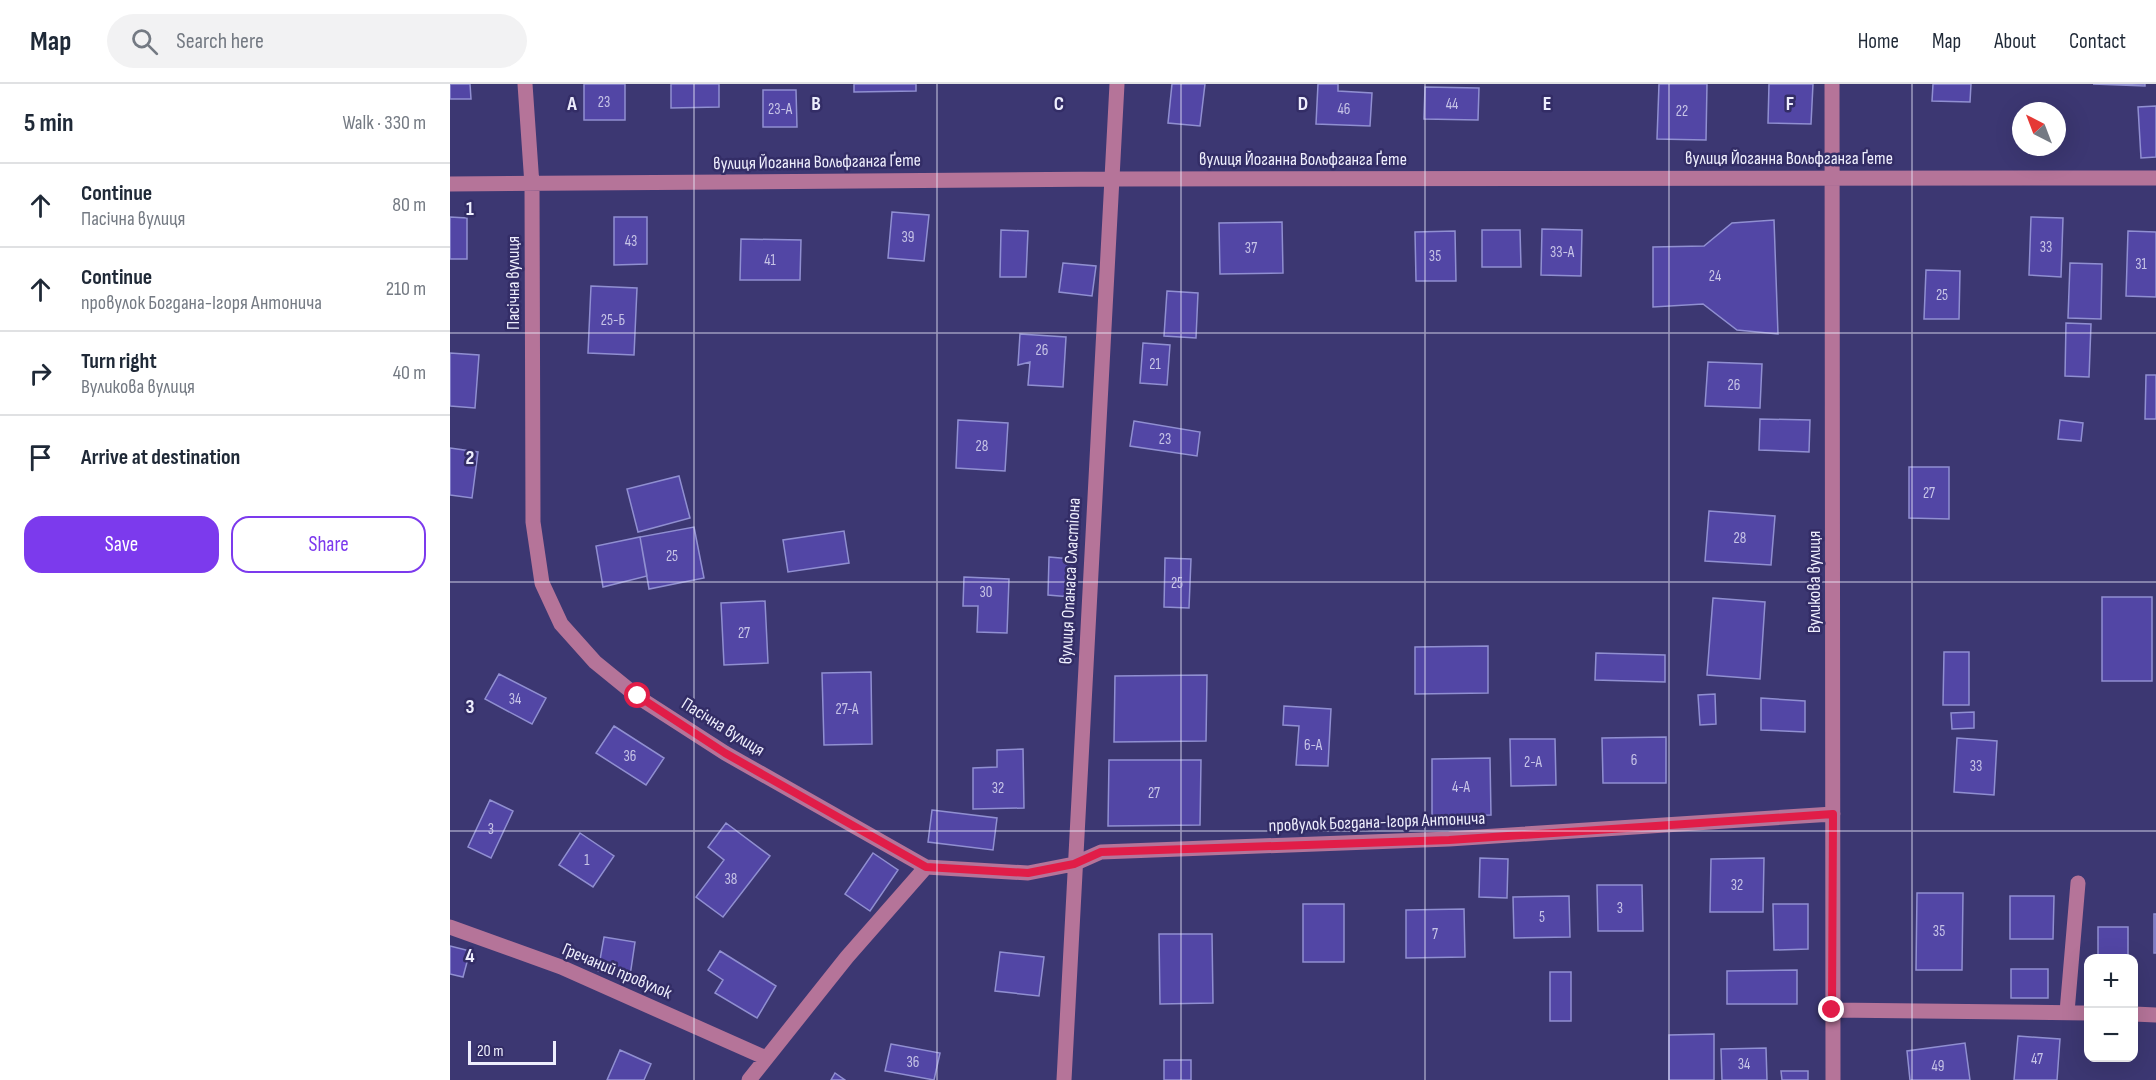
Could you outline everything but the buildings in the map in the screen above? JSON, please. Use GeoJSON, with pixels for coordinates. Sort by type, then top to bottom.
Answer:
{"type":"FeatureCollection","features":[{"type":"Feature","properties":{"kind":"street","name":"Пасічна вулиця"},"geometry":{"type":"LineString","coordinates":[[525,84],[532,185],[533,522],[542,583],[561,624],[595,662],[638,696],[725,753],[926,867]]}},
{"type":"Feature","properties":{"kind":"street","name":"вулиця Опанаса Сластіона"},"geometry":{"type":"LineString","coordinates":[[1064,1080],[1118,84]]}},
{"type":"Feature","properties":{"kind":"street","name":"Вуликова вулиця"},"geometry":{"type":"LineString","coordinates":[[1832,84],[1833,1080]]}},
{"type":"Feature","properties":{"kind":"street","name":"вулиця Йоганна Вольфганга Ґете"},"geometry":{"type":"LineString","coordinates":[[450,184],[1113,178],[2156,178]]}},
{"type":"Feature","properties":{"kind":"street","name":"провулок Богдана-Ігоря Антонича"},"geometry":{"type":"LineString","coordinates":[[926,867],[1028,873],[1074,864],[1101,852],[1449,840],[1833,814]]}},
{"type":"Feature","properties":{"kind":"street"},"geometry":{"type":"LineString","coordinates":[[749,1080],[847,957],[926,867]]}},
{"type":"Feature","properties":{"kind":"street"},"geometry":{"type":"LineString","coordinates":[[2067,1012],[2078,883]]}},
{"type":"Feature","properties":{"kind":"street","name":"Гречаний провулок"},"geometry":{"type":"LineString","coordinates":[[450,927],[561,967],[766,1058]]}},
{"type":"Feature","properties":{"kind":"street"},"geometry":{"type":"LineString","coordinates":[[1832,1010],[2084,1013]]}},
{"type":"Feature","properties":{"kind":"street"},"geometry":{"type":"LineString","coordinates":[[2138,1014],[2156,1015]]}},
{"type":"Feature","properties":{"kind":"route"},"geometry":{"type":"LineString","coordinates":[[638,696],[725,753],[926,867],[1028,873],[1074,864],[1101,852],[1449,840],[1833,814],[1832,1010]]}}]}
